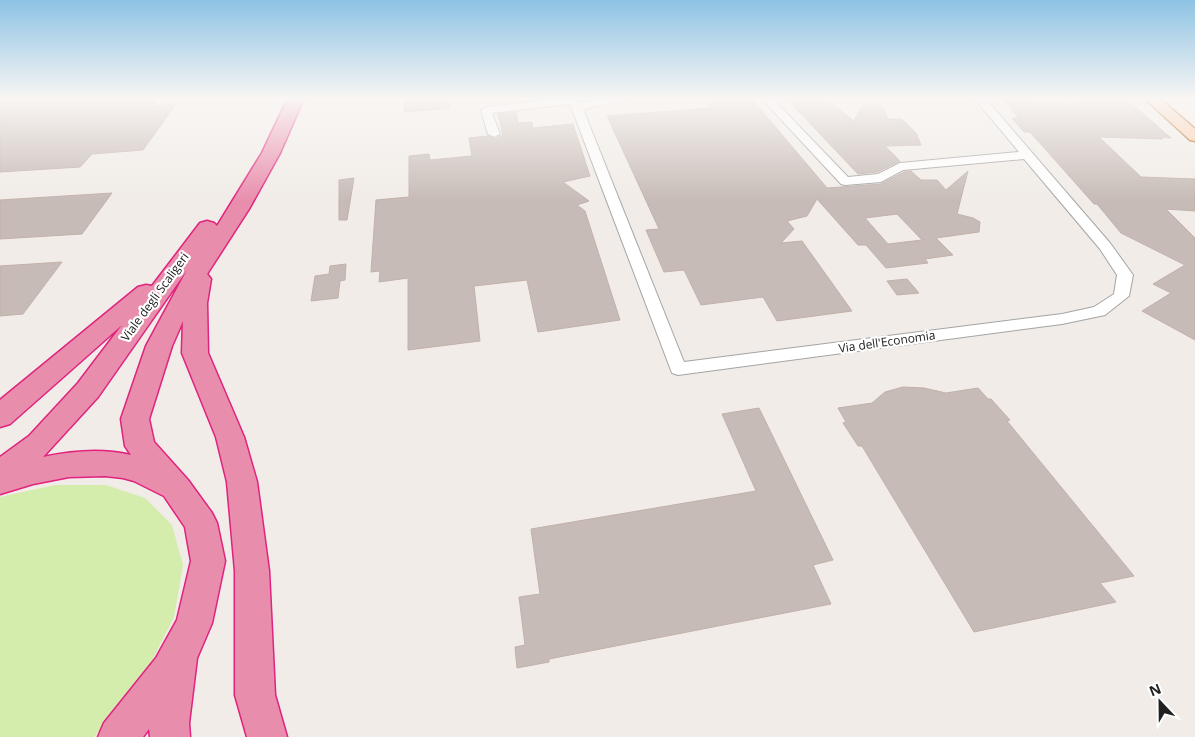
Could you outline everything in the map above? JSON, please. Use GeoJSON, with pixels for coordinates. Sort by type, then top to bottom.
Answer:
{"type":"FeatureCollection","features":[{"type":"Feature","properties":{"kind":"highway","name":"Viale degli Scaligeri"},"geometry":{"type":"LineString","coordinates":[[0,474],[39,444],[88,390],[194,259],[239,209],[271,153],[277,132]]}},
{"type":"Feature","properties":{"kind":"highway","name":"Viale degli Scaligeri"},"geometry":{"type":"LineString","coordinates":[[118,737],[169,671],[180,652],[194,623],[208,561],[201,523],[177,489],[140,446],[135,419],[159,346],[175,312],[194,259]]}},
{"type":"Feature","properties":{"kind":"highway"},"geometry":{"type":"LineString","coordinates":[[0,416],[194,259]]}},
{"type":"Feature","properties":{"kind":"highway"},"geometry":{"type":"LineString","coordinates":[[194,259],[195,353],[230,437],[242,482],[252,571],[255,695],[267,737]]}},
{"type":"Feature","properties":{"kind":"highway","name":"Viale degli Scaligeri"},"geometry":{"type":"LineString","coordinates":[[0,481],[22,474],[66,466],[101,464],[140,470],[177,489]]}},
{"type":"Feature","properties":{"kind":"highway"},"geometry":{"type":"LineString","coordinates":[[170,737],[168,722],[180,652]]}},
{"type":"Feature","properties":{"kind":"street","name":"Via dell'Economia"},"geometry":{"type":"LineString","coordinates":[[587,132],[678,369],[1062,319],[1099,311],[1121,296],[1125,275],[1105,246],[1009,132]]}},
{"type":"Feature","properties":{"kind":"street"},"geometry":{"type":"LineString","coordinates":[[799,132],[845,181],[881,178],[900,167],[1028,155]]}},
{"type":"Feature","properties":{"kind":"green space"},"geometry":{"type":"Polygon","coordinates":[[[55,485],[106,485],[145,498],[172,525],[183,565],[174,617],[143,678],[94,737],[0,737],[0,497],[55,485]]]}},
{"type":"Feature","properties":{"kind":"building"},"geometry":{"type":"Polygon","coordinates":[[[0,132],[156,132],[143,150],[92,154],[80,167],[0,172],[0,132]]]}},
{"type":"Feature","properties":{"kind":"building"},"geometry":{"type":"Polygon","coordinates":[[[502,132],[576,132],[590,176],[563,182],[589,201],[577,205],[585,211],[620,320],[538,332],[527,280],[474,286],[480,341],[408,350],[408,278],[379,282],[380,271],[371,272],[376,200],[409,197],[409,156],[429,154],[430,160],[472,156],[469,138],[488,136],[495,139],[503,135],[502,132]]]}},
{"type":"Feature","properties":{"kind":"building"},"geometry":{"type":"Polygon","coordinates":[[[615,132],[780,132],[827,188],[881,184],[904,172],[911,171],[921,180],[937,180],[946,190],[968,171],[957,214],[980,222],[979,232],[936,238],[953,255],[925,259],[928,263],[886,268],[866,245],[858,245],[817,199],[807,216],[787,221],[794,229],[781,243],[802,241],[852,311],[777,321],[763,297],[701,305],[684,270],[664,272],[646,230],[659,229],[615,132]],[[897,214],[865,218],[888,244],[922,240],[897,214]]]}},
{"type":"Feature","properties":{"kind":"building"},"geometry":{"type":"Polygon","coordinates":[[[819,132],[916,133],[921,145],[885,146],[900,161],[877,172],[858,174],[819,132]]]}},
{"type":"Feature","properties":{"kind":"building"},"geometry":{"type":"Polygon","coordinates":[[[1030,132],[1165,132],[1171,138],[1099,137],[1141,177],[1195,179],[1195,211],[1166,209],[1195,238],[1195,340],[1142,311],[1171,293],[1153,284],[1185,265],[1121,233],[1097,204],[1094,204],[1030,132]]]}},
{"type":"Feature","properties":{"kind":"building"},"geometry":{"type":"Polygon","coordinates":[[[354,178],[347,220],[339,220],[339,180],[354,178]]]}},
{"type":"Feature","properties":{"kind":"building"},"geometry":{"type":"Polygon","coordinates":[[[112,193],[82,234],[0,239],[0,200],[112,193]]]}},
{"type":"Feature","properties":{"kind":"building"},"geometry":{"type":"Polygon","coordinates":[[[62,262],[23,314],[0,316],[0,266],[62,262]]]}},
{"type":"Feature","properties":{"kind":"building"},"geometry":{"type":"Polygon","coordinates":[[[346,264],[345,280],[340,281],[338,298],[311,301],[315,276],[329,274],[330,266],[346,264]]]}},
{"type":"Feature","properties":{"kind":"building"},"geometry":{"type":"Polygon","coordinates":[[[907,279],[919,293],[897,295],[887,281],[907,279]]]}},
{"type":"Feature","properties":{"kind":"building"},"geometry":{"type":"Polygon","coordinates":[[[903,387],[924,388],[946,393],[978,388],[988,399],[991,399],[1010,420],[1007,421],[1134,576],[1100,583],[1116,602],[974,632],[862,446],[858,446],[843,423],[846,422],[838,408],[872,403],[885,392],[903,387]]]}},
{"type":"Feature","properties":{"kind":"building"},"geometry":{"type":"Polygon","coordinates":[[[759,408],[833,560],[813,565],[831,604],[549,659],[549,662],[517,668],[515,647],[525,645],[519,597],[540,594],[531,529],[756,491],[722,414],[759,408]]]}}]}
